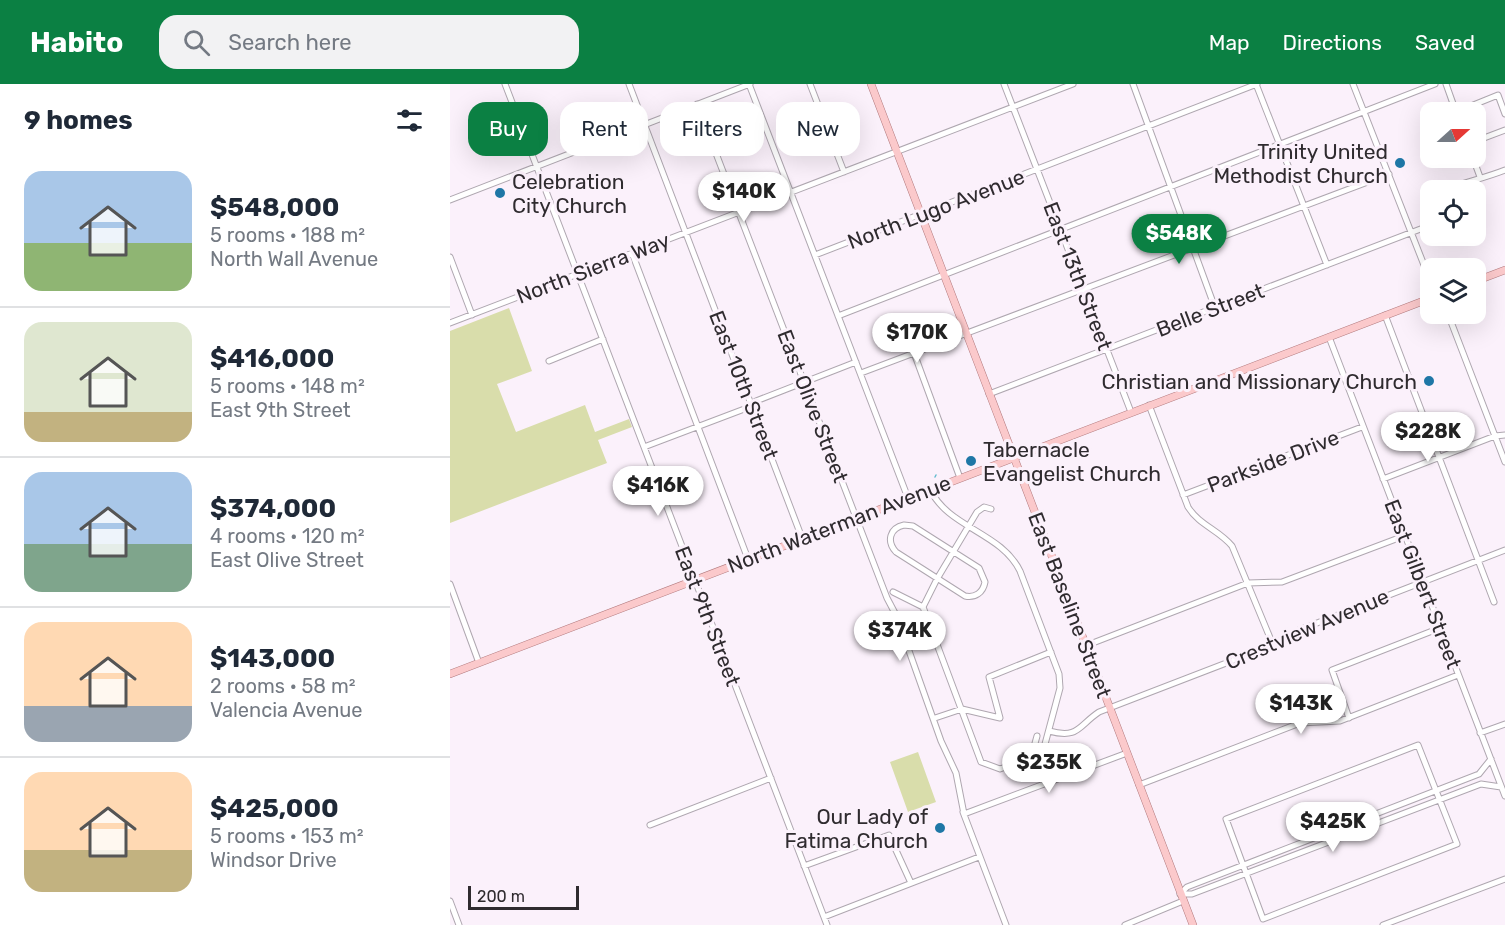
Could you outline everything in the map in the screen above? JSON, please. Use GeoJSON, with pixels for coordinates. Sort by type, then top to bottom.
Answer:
{"type":"FeatureCollection","features":[{"type":"Feature","properties":{"kind":"main road","name":"East Baseline Street"},"geometry":{"type":"LineString","coordinates":[[872,84],[1192,925]]}},
{"type":"Feature","properties":{"kind":"main road"},"geometry":{"type":"LineString","coordinates":[[1486,277],[1505,270]]}},
{"type":"Feature","properties":{"kind":"main road","name":"North Waterman Avenue"},"geometry":{"type":"LineString","coordinates":[[450,674],[1420,302]]}},
{"type":"Feature","properties":{"kind":"street","name":"East 9th Street"},"geometry":{"type":"LineString","coordinates":[[505,84],[827,925]]}},
{"type":"Feature","properties":{"kind":"street","name":"East 10th Street"},"geometry":{"type":"LineString","coordinates":[[629,84],[636,102]]}},
{"type":"Feature","properties":{"kind":"street"},"geometry":{"type":"LineString","coordinates":[[704,102],[749,84],[908,498]]}},
{"type":"Feature","properties":{"kind":"street"},"geometry":{"type":"LineString","coordinates":[[810,84],[844,172]]}},
{"type":"Feature","properties":{"kind":"street","name":"East 13th Street"},"geometry":{"type":"LineString","coordinates":[[1004,84],[1131,412]]}},
{"type":"Feature","properties":{"kind":"street","name":"North Sierra Way"},"geometry":{"type":"LineString","coordinates":[[450,323],[1071,84]]}},
{"type":"Feature","properties":{"kind":"street"},"geometry":{"type":"LineString","coordinates":[[1133,84],[1215,308]]}},
{"type":"Feature","properties":{"kind":"street"},"geometry":{"type":"LineString","coordinates":[[1256,84],[1327,265]]}},
{"type":"Feature","properties":{"kind":"street","name":"North Lugo Avenue"},"geometry":{"type":"LineString","coordinates":[[815,255],[1256,84]]}},
{"type":"Feature","properties":{"kind":"street"},"geometry":{"type":"LineString","coordinates":[[1353,84],[1422,258]]}},
{"type":"Feature","properties":{"kind":"street"},"geometry":{"type":"LineString","coordinates":[[838,315],[1436,84]]}},
{"type":"Feature","properties":{"kind":"street"},"geometry":{"type":"LineString","coordinates":[[1446,84],[1452,102]]}},
{"type":"Feature","properties":{"kind":"street"},"geometry":{"type":"LineString","coordinates":[[1481,102],[1498,95],[1505,114]]}},
{"type":"Feature","properties":{"kind":"street"},"geometry":{"type":"LineString","coordinates":[[1486,137],[1505,130]]}},
{"type":"Feature","properties":{"kind":"street","name":"East 10th Street"},"geometry":{"type":"LineString","coordinates":[[648,134],[802,538]]}},
{"type":"Feature","properties":{"kind":"street"},"geometry":{"type":"LineString","coordinates":[[450,200],[562,156]]}},
{"type":"Feature","properties":{"kind":"street","name":"East Olive Street"},"geometry":{"type":"LineString","coordinates":[[717,156],[953,768],[959,804],[1006,925]]}},
{"type":"Feature","properties":{"kind":"street"},"geometry":{"type":"LineString","coordinates":[[1477,168],[1480,177]]}},
{"type":"Feature","properties":{"kind":"street"},"geometry":{"type":"LineString","coordinates":[[1472,180],[1492,176],[1505,170]]}},
{"type":"Feature","properties":{"kind":"street"},"geometry":{"type":"LineString","coordinates":[[861,374],[1389,174]]}},
{"type":"Feature","properties":{"kind":"street","name":"Belle Street"},"geometry":{"type":"LineString","coordinates":[[989,394],[1420,230]]}},
{"type":"Feature","properties":{"kind":"street"},"geometry":{"type":"LineString","coordinates":[[632,253],[748,559]]}},
{"type":"Feature","properties":{"kind":"street"},"geometry":{"type":"LineString","coordinates":[[450,257],[472,315]]}},
{"type":"Feature","properties":{"kind":"street"},"geometry":{"type":"LineString","coordinates":[[1385,315],[1494,602]]}},
{"type":"Feature","properties":{"kind":"street"},"geometry":{"type":"LineString","coordinates":[[1452,324],[1505,462]]}},
{"type":"Feature","properties":{"kind":"street","name":"East Gilbert Street"},"geometry":{"type":"LineString","coordinates":[[1329,337],[1505,796]]}},
{"type":"Feature","properties":{"kind":"street"},"geometry":{"type":"LineString","coordinates":[[549,361],[603,339]]}},
{"type":"Feature","properties":{"kind":"street"},"geometry":{"type":"LineString","coordinates":[[914,353],[960,478]]}},
{"type":"Feature","properties":{"kind":"street"},"geometry":{"type":"LineString","coordinates":[[644,447],[699,427],[856,362]]}},
{"type":"Feature","properties":{"kind":"street"},"geometry":{"type":"LineString","coordinates":[[1149,405],[1192,514],[1223,535],[1232,546],[1273,645]]}},
{"type":"Feature","properties":{"kind":"street","name":"Parkside Drive"},"geometry":{"type":"LineString","coordinates":[[1183,495],[1362,427]]}},
{"type":"Feature","properties":{"kind":"street"},"geometry":{"type":"LineString","coordinates":[[1383,479],[1495,436],[1505,435]]}},
{"type":"Feature","properties":{"kind":"street"},"geometry":{"type":"LineString","coordinates":[[930,489],[938,503],[1003,548],[1015,559],[1059,674],[1060,688],[1041,759],[1048,782]]}},
{"type":"Feature","properties":{"kind":"street"},"geometry":{"type":"LineString","coordinates":[[924,607],[937,579],[969,525],[980,509],[989,508]]}},
{"type":"Feature","properties":{"kind":"street"},"geometry":{"type":"LineString","coordinates":[[912,525],[980,570],[985,579],[983,589],[976,596],[967,597],[937,579],[894,551],[890,543],[891,534],[898,526],[912,525]]}},
{"type":"Feature","properties":{"kind":"street"},"geometry":{"type":"LineString","coordinates":[[1085,646],[1248,583],[1282,582],[1404,536]]}},
{"type":"Feature","properties":{"kind":"street","name":"Crestview Avenue"},"geometry":{"type":"LineString","coordinates":[[1049,731],[1061,734],[1080,730],[1094,715],[1109,708],[1273,645],[1299,630],[1505,550]]}},
{"type":"Feature","properties":{"kind":"street"},"geometry":{"type":"LineString","coordinates":[[450,584],[479,663]]}},
{"type":"Feature","properties":{"kind":"street"},"geometry":{"type":"LineString","coordinates":[[893,592],[924,607],[985,765],[1005,769],[1031,758],[1041,759]]}},
{"type":"Feature","properties":{"kind":"street"},"geometry":{"type":"LineString","coordinates":[[1349,718],[1332,670],[1440,628]]}},
{"type":"Feature","properties":{"kind":"street"},"geometry":{"type":"LineString","coordinates":[[934,718],[962,709],[999,718],[989,677],[1051,652]]}},
{"type":"Feature","properties":{"kind":"street"},"geometry":{"type":"LineString","coordinates":[[1139,785],[1300,723],[1333,722],[1349,718],[1458,675]]}},
{"type":"Feature","properties":{"kind":"street"},"geometry":{"type":"LineString","coordinates":[[1480,733],[1505,723]]}},
{"type":"Feature","properties":{"kind":"street"},"geometry":{"type":"LineString","coordinates":[[1031,758],[1036,736]]}},
{"type":"Feature","properties":{"kind":"street"},"geometry":{"type":"LineString","coordinates":[[1418,745],[1439,800],[1457,844],[1263,919],[1226,819],[1418,745]]}},
{"type":"Feature","properties":{"kind":"street"},"geometry":{"type":"LineString","coordinates":[[964,814],[1127,753]]}},
{"type":"Feature","properties":{"kind":"street"},"geometry":{"type":"LineString","coordinates":[[1180,894],[1187,887],[1479,774],[1491,759]]}},
{"type":"Feature","properties":{"kind":"street"},"geometry":{"type":"LineString","coordinates":[[650,825],[771,778]]}},
{"type":"Feature","properties":{"kind":"street"},"geometry":{"type":"LineString","coordinates":[[1180,894],[1192,894],[1481,784],[1501,787]]}},
{"type":"Feature","properties":{"kind":"street"},"geometry":{"type":"LineString","coordinates":[[1337,829],[1341,837]]}},
{"type":"Feature","properties":{"kind":"street"},"geometry":{"type":"LineString","coordinates":[[804,866],[889,835],[911,883]]}},
{"type":"Feature","properties":{"kind":"street"},"geometry":{"type":"LineString","coordinates":[[824,917],[979,857]]}},
{"type":"Feature","properties":{"kind":"street"},"geometry":{"type":"LineString","coordinates":[[1383,925],[1505,879]]}},
{"type":"Feature","properties":{"kind":"street"},"geometry":{"type":"LineString","coordinates":[[1125,925],[1183,901]]}},
{"type":"Feature","properties":{"kind":"street"},"geometry":{"type":"LineString","coordinates":[[450,902],[459,925]]}},
{"type":"Feature","properties":{"kind":"green space"},"geometry":{"type":"Polygon","coordinates":[[[509,308],[532,371],[497,384],[516,432],[585,405],[595,432],[629,419],[632,427],[598,440],[607,463],[450,523],[450,331],[509,308]]]}},
{"type":"Feature","properties":{"kind":"green space"},"geometry":{"type":"Polygon","coordinates":[[[918,752],[936,802],[908,812],[890,762],[918,752]]]}},
{"type":"Feature","properties":{"kind":"place","name":"Trinity United Methodist Church"},"geometry":{"type":"Point","coordinates":[1400,163]}},
{"type":"Feature","properties":{"kind":"place","name":"Celebration City Church"},"geometry":{"type":"Point","coordinates":[500,193]}},
{"type":"Feature","properties":{"kind":"place","name":"Christian and Missionary Church"},"geometry":{"type":"Point","coordinates":[1429,381]}},
{"type":"Feature","properties":{"kind":"place","name":"Tabernacle Evangelist Church"},"geometry":{"type":"Point","coordinates":[971,461]}},
{"type":"Feature","properties":{"kind":"place","name":"Our Lady of Fatima Church"},"geometry":{"type":"Point","coordinates":[940,828]}}]}
